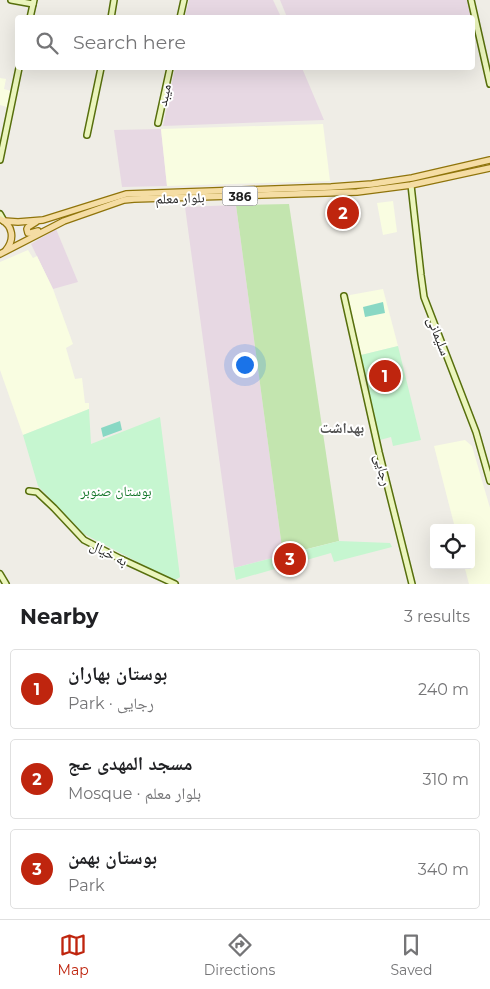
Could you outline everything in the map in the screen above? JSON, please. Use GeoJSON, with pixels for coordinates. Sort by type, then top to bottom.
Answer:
{"type":"FeatureCollection","features":[{"type":"Feature","properties":{"kind":"main road","name":"بلوار معلم"},"geometry":{"type":"LineString","coordinates":[[2,220],[18,222],[43,220],[132,193],[372,184],[412,178],[490,160]]}},
{"type":"Feature","properties":{"kind":"main road","name":"بلوار معلم"},"geometry":{"type":"LineString","coordinates":[[0,254],[53,226],[119,202],[134,199],[319,194],[375,190],[411,185],[490,168]]}},
{"type":"Feature","properties":{"kind":"main road"},"geometry":{"type":"LineString","coordinates":[[0,254],[8,248],[12,238],[10,228],[2,220]]}},
{"type":"Feature","properties":{"kind":"main road"},"geometry":{"type":"LineString","coordinates":[[38,221],[28,227],[28,232],[31,233],[53,226]]}},
{"type":"Feature","properties":{"kind":"street"},"geometry":{"type":"LineString","coordinates":[[11,0],[33,2],[31,15]]}},
{"type":"Feature","properties":{"kind":"street"},"geometry":{"type":"LineString","coordinates":[[112,15],[114,0]]}},
{"type":"Feature","properties":{"kind":"street"},"geometry":{"type":"LineString","coordinates":[[181,15],[184,0]]}},
{"type":"Feature","properties":{"kind":"street"},"geometry":{"type":"LineString","coordinates":[[470,0],[474,15]]}},
{"type":"Feature","properties":{"kind":"street"},"geometry":{"type":"LineString","coordinates":[[475,21],[490,84]]}},
{"type":"Feature","properties":{"kind":"street"},"geometry":{"type":"LineString","coordinates":[[0,160],[19,70]]}},
{"type":"Feature","properties":{"kind":"street"},"geometry":{"type":"LineString","coordinates":[[87,135],[101,70]]}},
{"type":"Feature","properties":{"kind":"street","name":"میبد"},"geometry":{"type":"LineString","coordinates":[[158,123],[170,70]]}},
{"type":"Feature","properties":{"kind":"street","name":"سلیمانی"},"geometry":{"type":"LineString","coordinates":[[411,185],[424,297],[476,432],[490,481]]}},
{"type":"Feature","properties":{"kind":"street"},"geometry":{"type":"LineString","coordinates":[[0,214],[2,220]]}},
{"type":"Feature","properties":{"kind":"street","name":"رجایی"},"geometry":{"type":"LineString","coordinates":[[344,296],[379,452],[412,584]]}},
{"type":"Feature","properties":{"kind":"street","name":"به خیال"},"geometry":{"type":"LineString","coordinates":[[29,491],[37,492],[84,540],[175,584]]}},
{"type":"Feature","properties":{"kind":"street"},"geometry":{"type":"LineString","coordinates":[[0,574],[6,584]]}},
{"type":"Feature","properties":{"kind":"shaded area"},"geometry":{"type":"Polygon","coordinates":[[[189,0],[273,0],[280,15],[185,15],[189,0]]]}},
{"type":"Feature","properties":{"kind":"shaded area"},"geometry":{"type":"Polygon","coordinates":[[[280,0],[468,0],[472,15],[286,15],[280,0]]]}},
{"type":"Feature","properties":{"kind":"shaded area"},"geometry":{"type":"Polygon","coordinates":[[[175,70],[303,70],[324,120],[163,126],[175,70]]]}},
{"type":"Feature","properties":{"kind":"shaded area"},"geometry":{"type":"Polygon","coordinates":[[[0,78],[6,79],[4,89],[11,91],[7,107],[0,105],[0,78]]]}},
{"type":"Feature","properties":{"kind":"shaded area"},"geometry":{"type":"Polygon","coordinates":[[[323,124],[330,181],[167,186],[161,129],[323,124]]]}},
{"type":"Feature","properties":{"kind":"shaded area"},"geometry":{"type":"Polygon","coordinates":[[[161,129],[167,186],[122,187],[114,130],[161,129]]]}},
{"type":"Feature","properties":{"kind":"shaded area"},"geometry":{"type":"Polygon","coordinates":[[[393,201],[397,232],[383,235],[377,203],[393,201]]]}},
{"type":"Feature","properties":{"kind":"shaded area"},"geometry":{"type":"Polygon","coordinates":[[[236,205],[283,555],[234,568],[185,207],[236,205]]]}},
{"type":"Feature","properties":{"kind":"shaded area"},"geometry":{"type":"Polygon","coordinates":[[[56,229],[78,282],[53,289],[31,244],[56,229]]]}},
{"type":"Feature","properties":{"kind":"shaded area"},"geometry":{"type":"Polygon","coordinates":[[[28,250],[33,258],[37,256],[53,289],[73,344],[66,348],[75,379],[82,378],[85,403],[89,403],[89,409],[23,435],[0,370],[0,262],[28,250]]]}},
{"type":"Feature","properties":{"kind":"shaded area"},"geometry":{"type":"Polygon","coordinates":[[[383,289],[398,346],[361,355],[348,298],[350,295],[383,289]]]}},
{"type":"Feature","properties":{"kind":"shaded area"},"geometry":{"type":"Polygon","coordinates":[[[465,440],[472,446],[490,508],[490,584],[469,584],[465,569],[475,569],[475,524],[454,524],[434,446],[465,440]]]}},
{"type":"Feature","properties":{"kind":"green space"},"geometry":{"type":"Polygon","coordinates":[[[289,204],[339,541],[283,555],[236,205],[289,204]]]}},
{"type":"Feature","properties":{"kind":"green space"},"geometry":{"type":"Polygon","coordinates":[[[383,302],[385,313],[365,317],[363,307],[383,302]]]}},
{"type":"Feature","properties":{"kind":"green space"},"geometry":{"type":"Polygon","coordinates":[[[398,346],[421,440],[393,446],[391,437],[380,440],[361,355],[398,346]]]}},
{"type":"Feature","properties":{"kind":"green space","name":"بوستان صنوبر"},"geometry":{"type":"Polygon","coordinates":[[[89,409],[91,444],[160,417],[180,577],[174,581],[84,534],[38,486],[23,435],[89,409]]]}},
{"type":"Feature","properties":{"kind":"green space"},"geometry":{"type":"Polygon","coordinates":[[[120,421],[122,430],[103,437],[101,428],[120,421]]]}},
{"type":"Feature","properties":{"kind":"green space"},"geometry":{"type":"Polygon","coordinates":[[[339,541],[390,543],[392,547],[334,562],[331,553],[236,580],[234,568],[339,541]]]}},
{"type":"Feature","properties":{"kind":"place","name":"مسجد المهدی عج"},"geometry":{"type":"Point","coordinates":[343,213]}},
{"type":"Feature","properties":{"kind":"place","name":"بوستان بهاران"},"geometry":{"type":"Point","coordinates":[385,376]}},
{"type":"Feature","properties":{"kind":"place","name":"بوستان بهمن"},"geometry":{"type":"Point","coordinates":[290,559]}},
{"type":"Feature","properties":{"kind":"district","name":"بهداشت"},"geometry":{"type":"Point","coordinates":[342,427]}}]}
